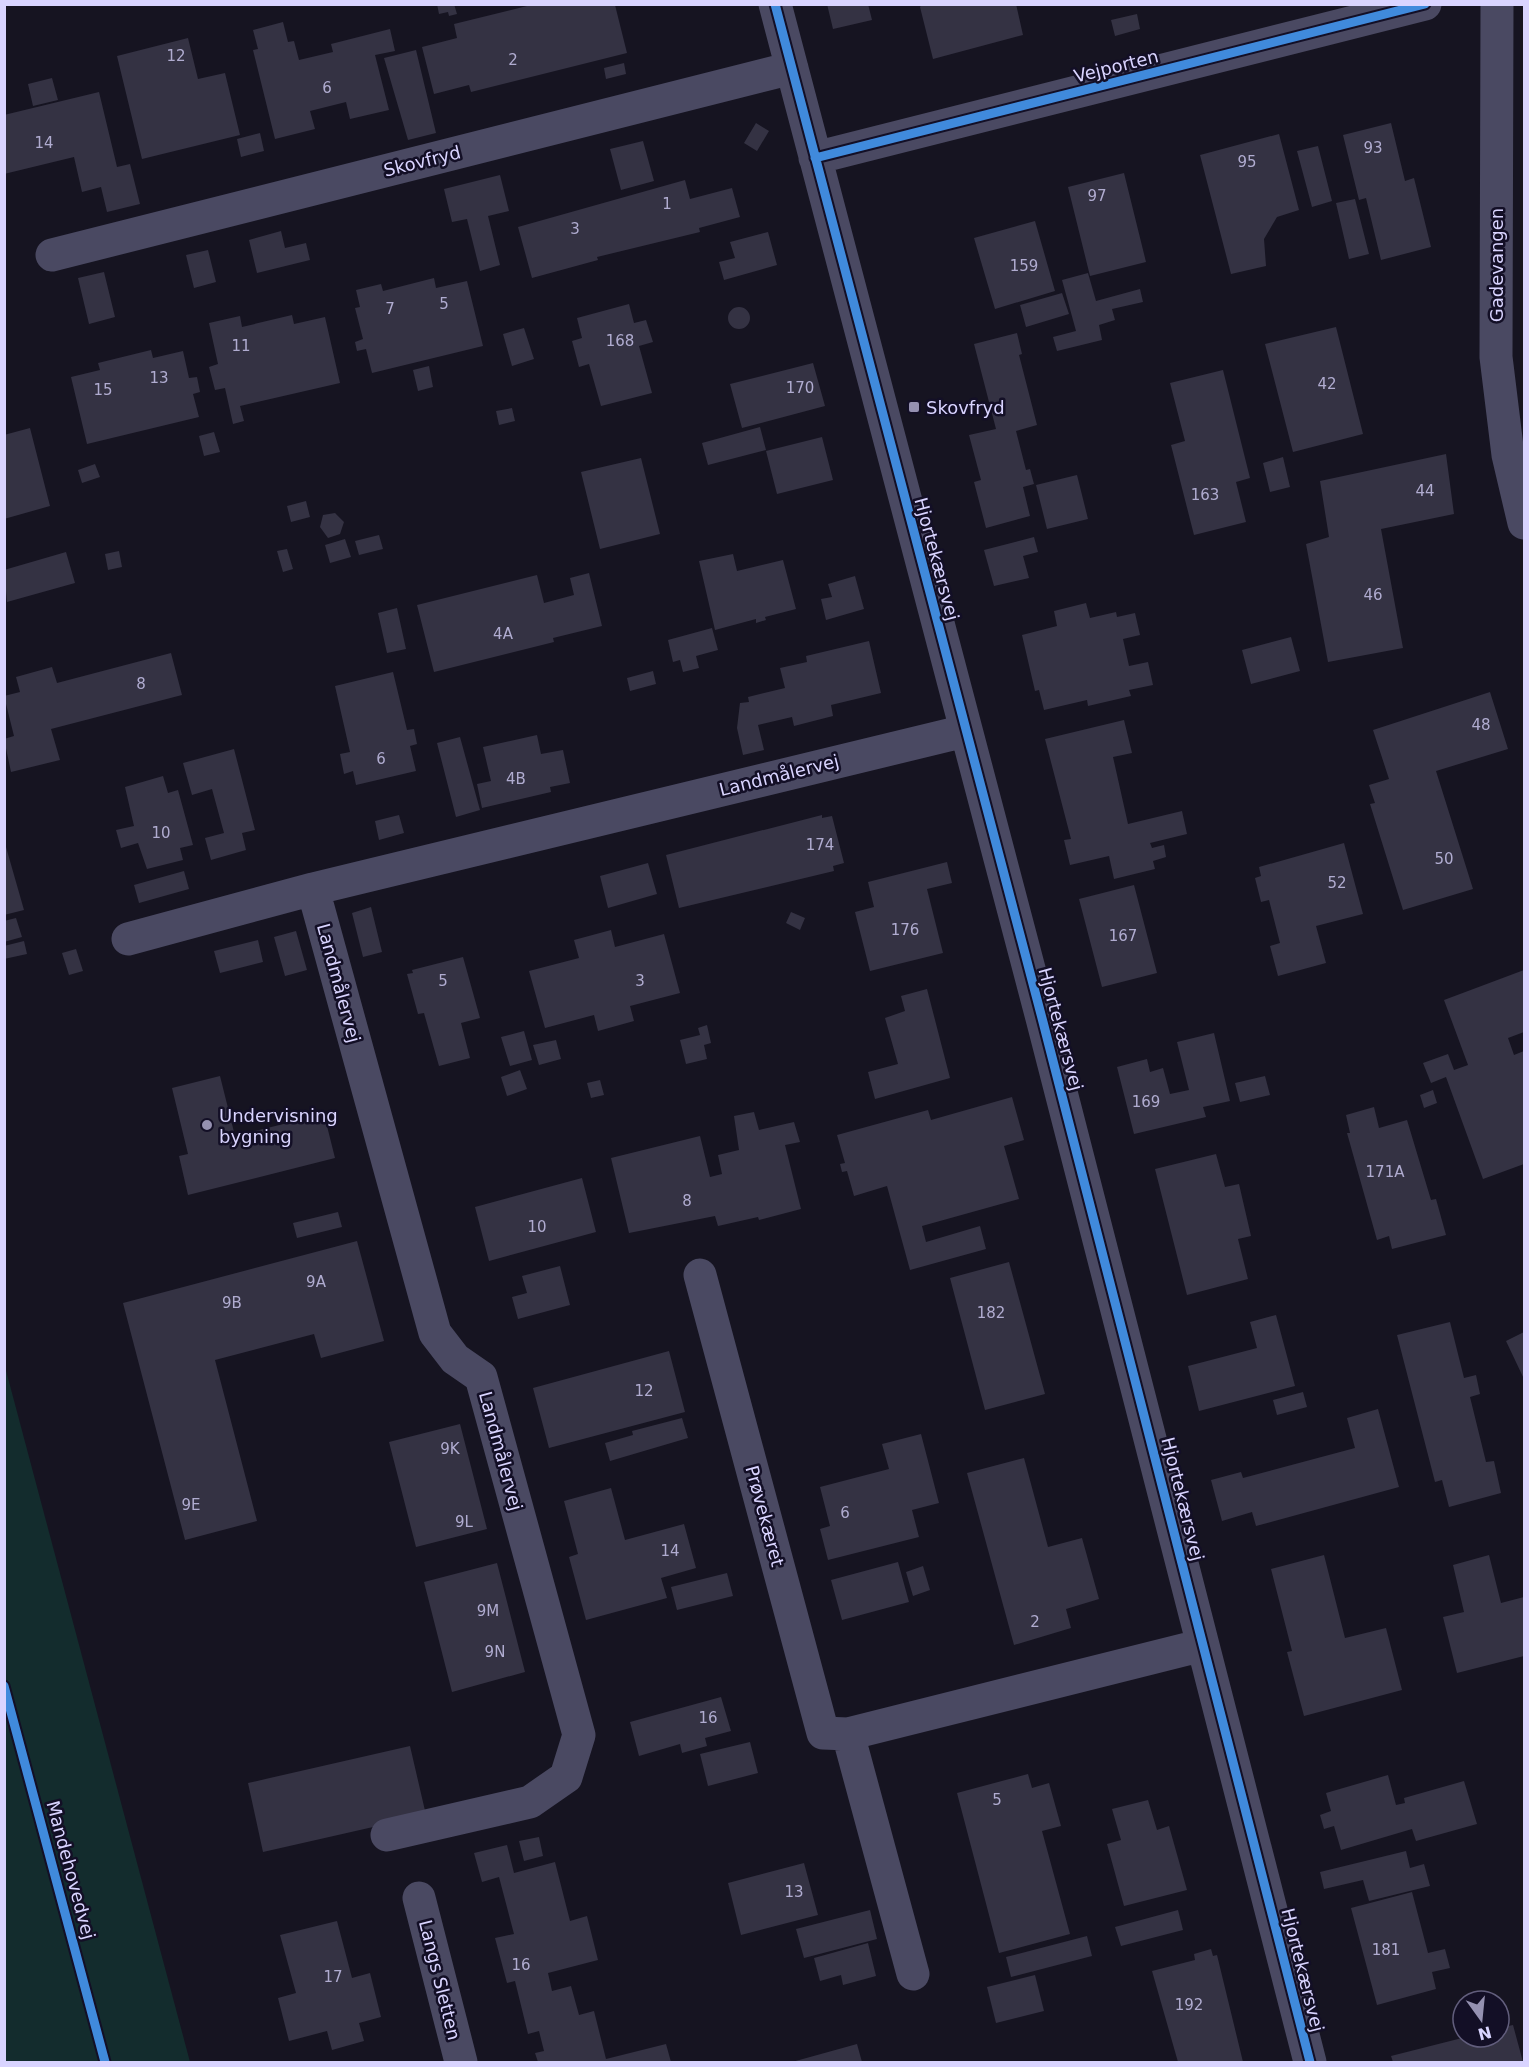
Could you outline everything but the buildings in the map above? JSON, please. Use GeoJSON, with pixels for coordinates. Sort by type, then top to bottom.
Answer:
{"type":"FeatureCollection","features":[{"type":"Feature","properties":{"kind":"street","name":"Hjortekærsvej"},"geometry":{"type":"LineString","coordinates":[[775,4],[1043,1022],[1310,2062]]}},
{"type":"Feature","properties":{"kind":"street","name":"Vejporten"},"geometry":{"type":"LineString","coordinates":[[815,158],[1425,4]]}},
{"type":"Feature","properties":{"kind":"street","name":"Gadevangen"},"geometry":{"type":"LineString","coordinates":[[1497,4],[1496,357],[1508,455],[1524,523]]}},
{"type":"Feature","properties":{"kind":"street","name":"Skovfryd"},"geometry":{"type":"LineString","coordinates":[[52,255],[792,68]]}},
{"type":"Feature","properties":{"kind":"street","name":"Landmålervej"},"geometry":{"type":"LineString","coordinates":[[128,939],[313,889],[965,731]]}},
{"type":"Feature","properties":{"kind":"street","name":"Landmålervej"},"geometry":{"type":"LineString","coordinates":[[313,889],[435,1334],[455,1359],[481,1377],[579,1735],[566,1777],[530,1802],[387,1835]]}},
{"type":"Feature","properties":{"kind":"street","name":"Prøvekæret"},"geometry":{"type":"LineString","coordinates":[[700,1275],[823,1733],[848,1734],[1203,1645]]}},
{"type":"Feature","properties":{"kind":"street"},"geometry":{"type":"LineString","coordinates":[[848,1734],[913,1974]]}},
{"type":"Feature","properties":{"kind":"street","name":"Langs Sletten"},"geometry":{"type":"LineString","coordinates":[[419,1898],[461,2062]]}},
{"type":"Feature","properties":{"kind":"green space"},"geometry":{"type":"Polygon","coordinates":[[[4,1363],[190,2062],[5,2062],[4,1363]]]}},
{"type":"Feature","properties":{"kind":"cycle path"},"geometry":{"type":"LineString","coordinates":[[775,4],[1043,1022],[1310,2062]]}},
{"type":"Feature","properties":{"kind":"cycle path"},"geometry":{"type":"LineString","coordinates":[[815,158],[1425,4]]}},
{"type":"Feature","properties":{"kind":"cycle path","name":"Mandehovedvej"},"geometry":{"type":"LineString","coordinates":[[4,1686],[105,2062]]}},
{"type":"Feature","properties":{"kind":"place","name":"Skovfryd"},"geometry":{"type":"Point","coordinates":[914,407]}},
{"type":"Feature","properties":{"kind":"place","name":"Undervisning bygning"},"geometry":{"type":"Point","coordinates":[207,1125]}}]}
